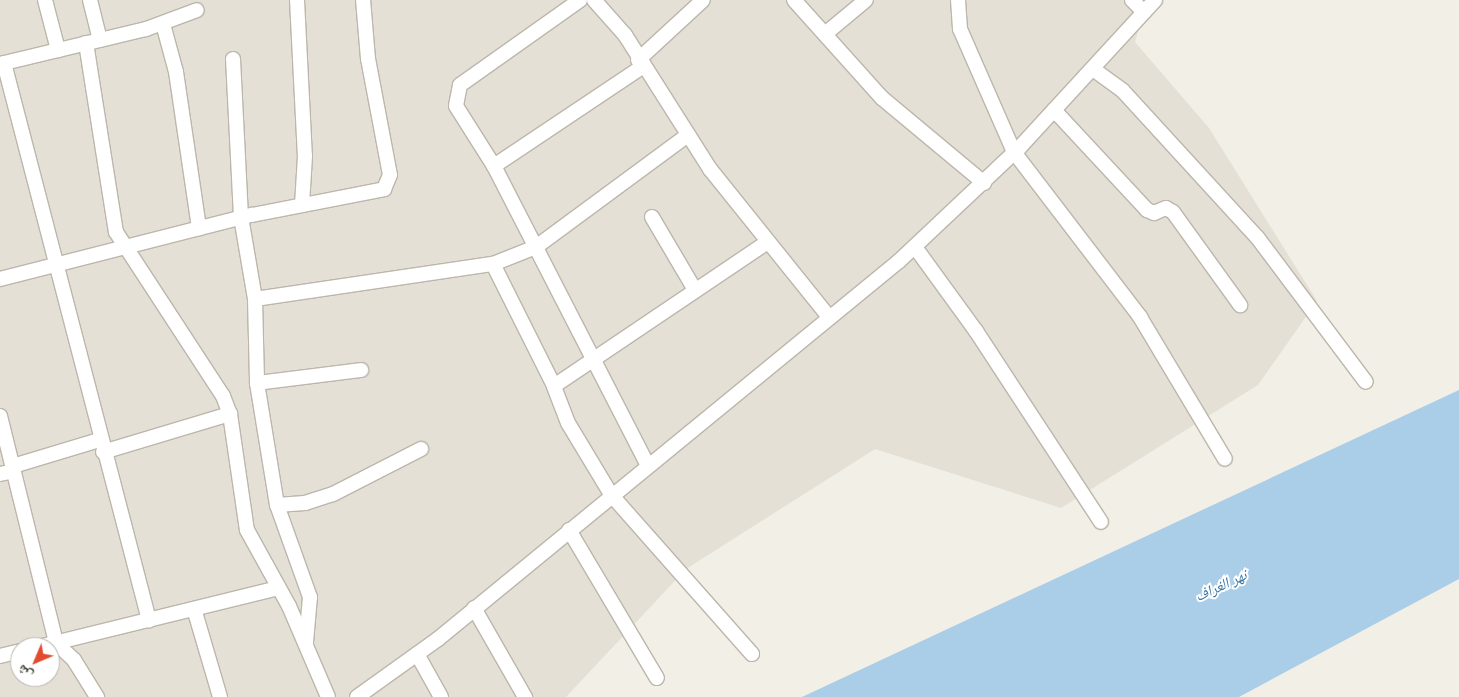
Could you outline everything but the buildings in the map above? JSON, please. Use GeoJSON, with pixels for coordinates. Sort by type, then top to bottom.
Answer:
{"type":"FeatureCollection","features":[{"type":"Feature","properties":{"kind":"street"},"geometry":{"type":"LineString","coordinates":[[45,0],[58,50]]}},
{"type":"Feature","properties":{"kind":"street"},"geometry":{"type":"LineString","coordinates":[[90,0],[93,42],[116,232],[214,379],[230,414],[247,530],[306,643],[328,697]]}},
{"type":"Feature","properties":{"kind":"street"},"geometry":{"type":"LineString","coordinates":[[297,0],[304,156],[302,205]]}},
{"type":"Feature","properties":{"kind":"street"},"geometry":{"type":"LineString","coordinates":[[0,279],[241,217],[379,191],[389,180],[363,0]]}},
{"type":"Feature","properties":{"kind":"street"},"geometry":{"type":"LineString","coordinates":[[580,0],[460,85],[456,106],[494,166],[647,464]]}},
{"type":"Feature","properties":{"kind":"street"},"geometry":{"type":"LineString","coordinates":[[594,0],[625,35],[640,64],[688,135],[766,242],[829,318]]}},
{"type":"Feature","properties":{"kind":"street"},"geometry":{"type":"LineString","coordinates":[[494,166],[640,64],[703,0]]}},
{"type":"Feature","properties":{"kind":"street"},"geometry":{"type":"LineString","coordinates":[[794,0],[899,114],[984,183]]}},
{"type":"Feature","properties":{"kind":"street"},"geometry":{"type":"LineString","coordinates":[[825,34],[866,0]]}},
{"type":"Feature","properties":{"kind":"street"},"geometry":{"type":"LineString","coordinates":[[958,0],[960,28],[1014,152],[1120,287],[1164,352],[1225,459]]}},
{"type":"Feature","properties":{"kind":"street"},"geometry":{"type":"LineString","coordinates":[[1132,0],[1144,12]]}},
{"type":"Feature","properties":{"kind":"street"},"geometry":{"type":"LineString","coordinates":[[357,697],[417,654],[612,496],[647,464],[915,247],[984,183],[1093,69],[1155,0]]}},
{"type":"Feature","properties":{"kind":"street"},"geometry":{"type":"LineString","coordinates":[[149,620],[101,446],[58,264],[2,63],[163,24],[198,10]]}},
{"type":"Feature","properties":{"kind":"street"},"geometry":{"type":"LineString","coordinates":[[163,24],[176,72],[199,228]]}},
{"type":"Feature","properties":{"kind":"street"},"geometry":{"type":"LineString","coordinates":[[233,59],[241,217],[255,299],[257,383],[277,505],[310,597],[306,643]]}},
{"type":"Feature","properties":{"kind":"street"},"geometry":{"type":"LineString","coordinates":[[1093,69],[1123,91],[1257,237],[1366,382]]}},
{"type":"Feature","properties":{"kind":"street"},"geometry":{"type":"LineString","coordinates":[[1054,110],[1147,210],[1154,213],[1166,208],[1173,212],[1240,305]]}},
{"type":"Feature","properties":{"kind":"street"},"geometry":{"type":"LineString","coordinates":[[255,299],[493,264],[536,247],[688,135]]}},
{"type":"Feature","properties":{"kind":"street"},"geometry":{"type":"LineString","coordinates":[[652,218],[695,290]]}},
{"type":"Feature","properties":{"kind":"street"},"geometry":{"type":"LineString","coordinates":[[554,386],[766,242]]}},
{"type":"Feature","properties":{"kind":"street"},"geometry":{"type":"LineString","coordinates":[[915,247],[976,331],[1102,522]]}},
{"type":"Feature","properties":{"kind":"street"},"geometry":{"type":"LineString","coordinates":[[493,264],[554,386],[568,423],[612,496],[752,654]]}},
{"type":"Feature","properties":{"kind":"street"},"geometry":{"type":"LineString","coordinates":[[257,383],[361,370]]}},
{"type":"Feature","properties":{"kind":"street"},"geometry":{"type":"LineString","coordinates":[[9,470],[230,414]]}},
{"type":"Feature","properties":{"kind":"street"},"geometry":{"type":"LineString","coordinates":[[0,416],[9,470],[54,637]]}},
{"type":"Feature","properties":{"kind":"street"},"geometry":{"type":"LineString","coordinates":[[277,505],[305,503],[333,494],[421,448]]}},
{"type":"Feature","properties":{"kind":"street"},"geometry":{"type":"LineString","coordinates":[[569,530],[657,678]]}},
{"type":"Feature","properties":{"kind":"street"},"geometry":{"type":"LineString","coordinates":[[60,642],[149,620],[195,612],[278,588]]}},
{"type":"Feature","properties":{"kind":"street"},"geometry":{"type":"LineString","coordinates":[[474,608],[525,697]]}},
{"type":"Feature","properties":{"kind":"street"},"geometry":{"type":"LineString","coordinates":[[195,612],[220,697]]}},
{"type":"Feature","properties":{"kind":"street"},"geometry":{"type":"LineString","coordinates":[[60,647],[74,660],[96,697]]}},
{"type":"Feature","properties":{"kind":"street"},"geometry":{"type":"LineString","coordinates":[[417,654],[441,697]]}},
{"type":"Feature","properties":{"kind":"shaded area"},"geometry":{"type":"Polygon","coordinates":[[[0,0],[1147,0],[1135,42],[1209,128],[1317,301],[1258,385],[1061,508],[875,449],[686,569],[566,697],[0,697],[0,0]]]}},
{"type":"Feature","properties":{"kind":"water","name":"نهر الغراف"},"geometry":{"type":"Polygon","coordinates":[[[1459,390],[1459,579],[1239,697],[802,697],[1459,390]]]}}]}
